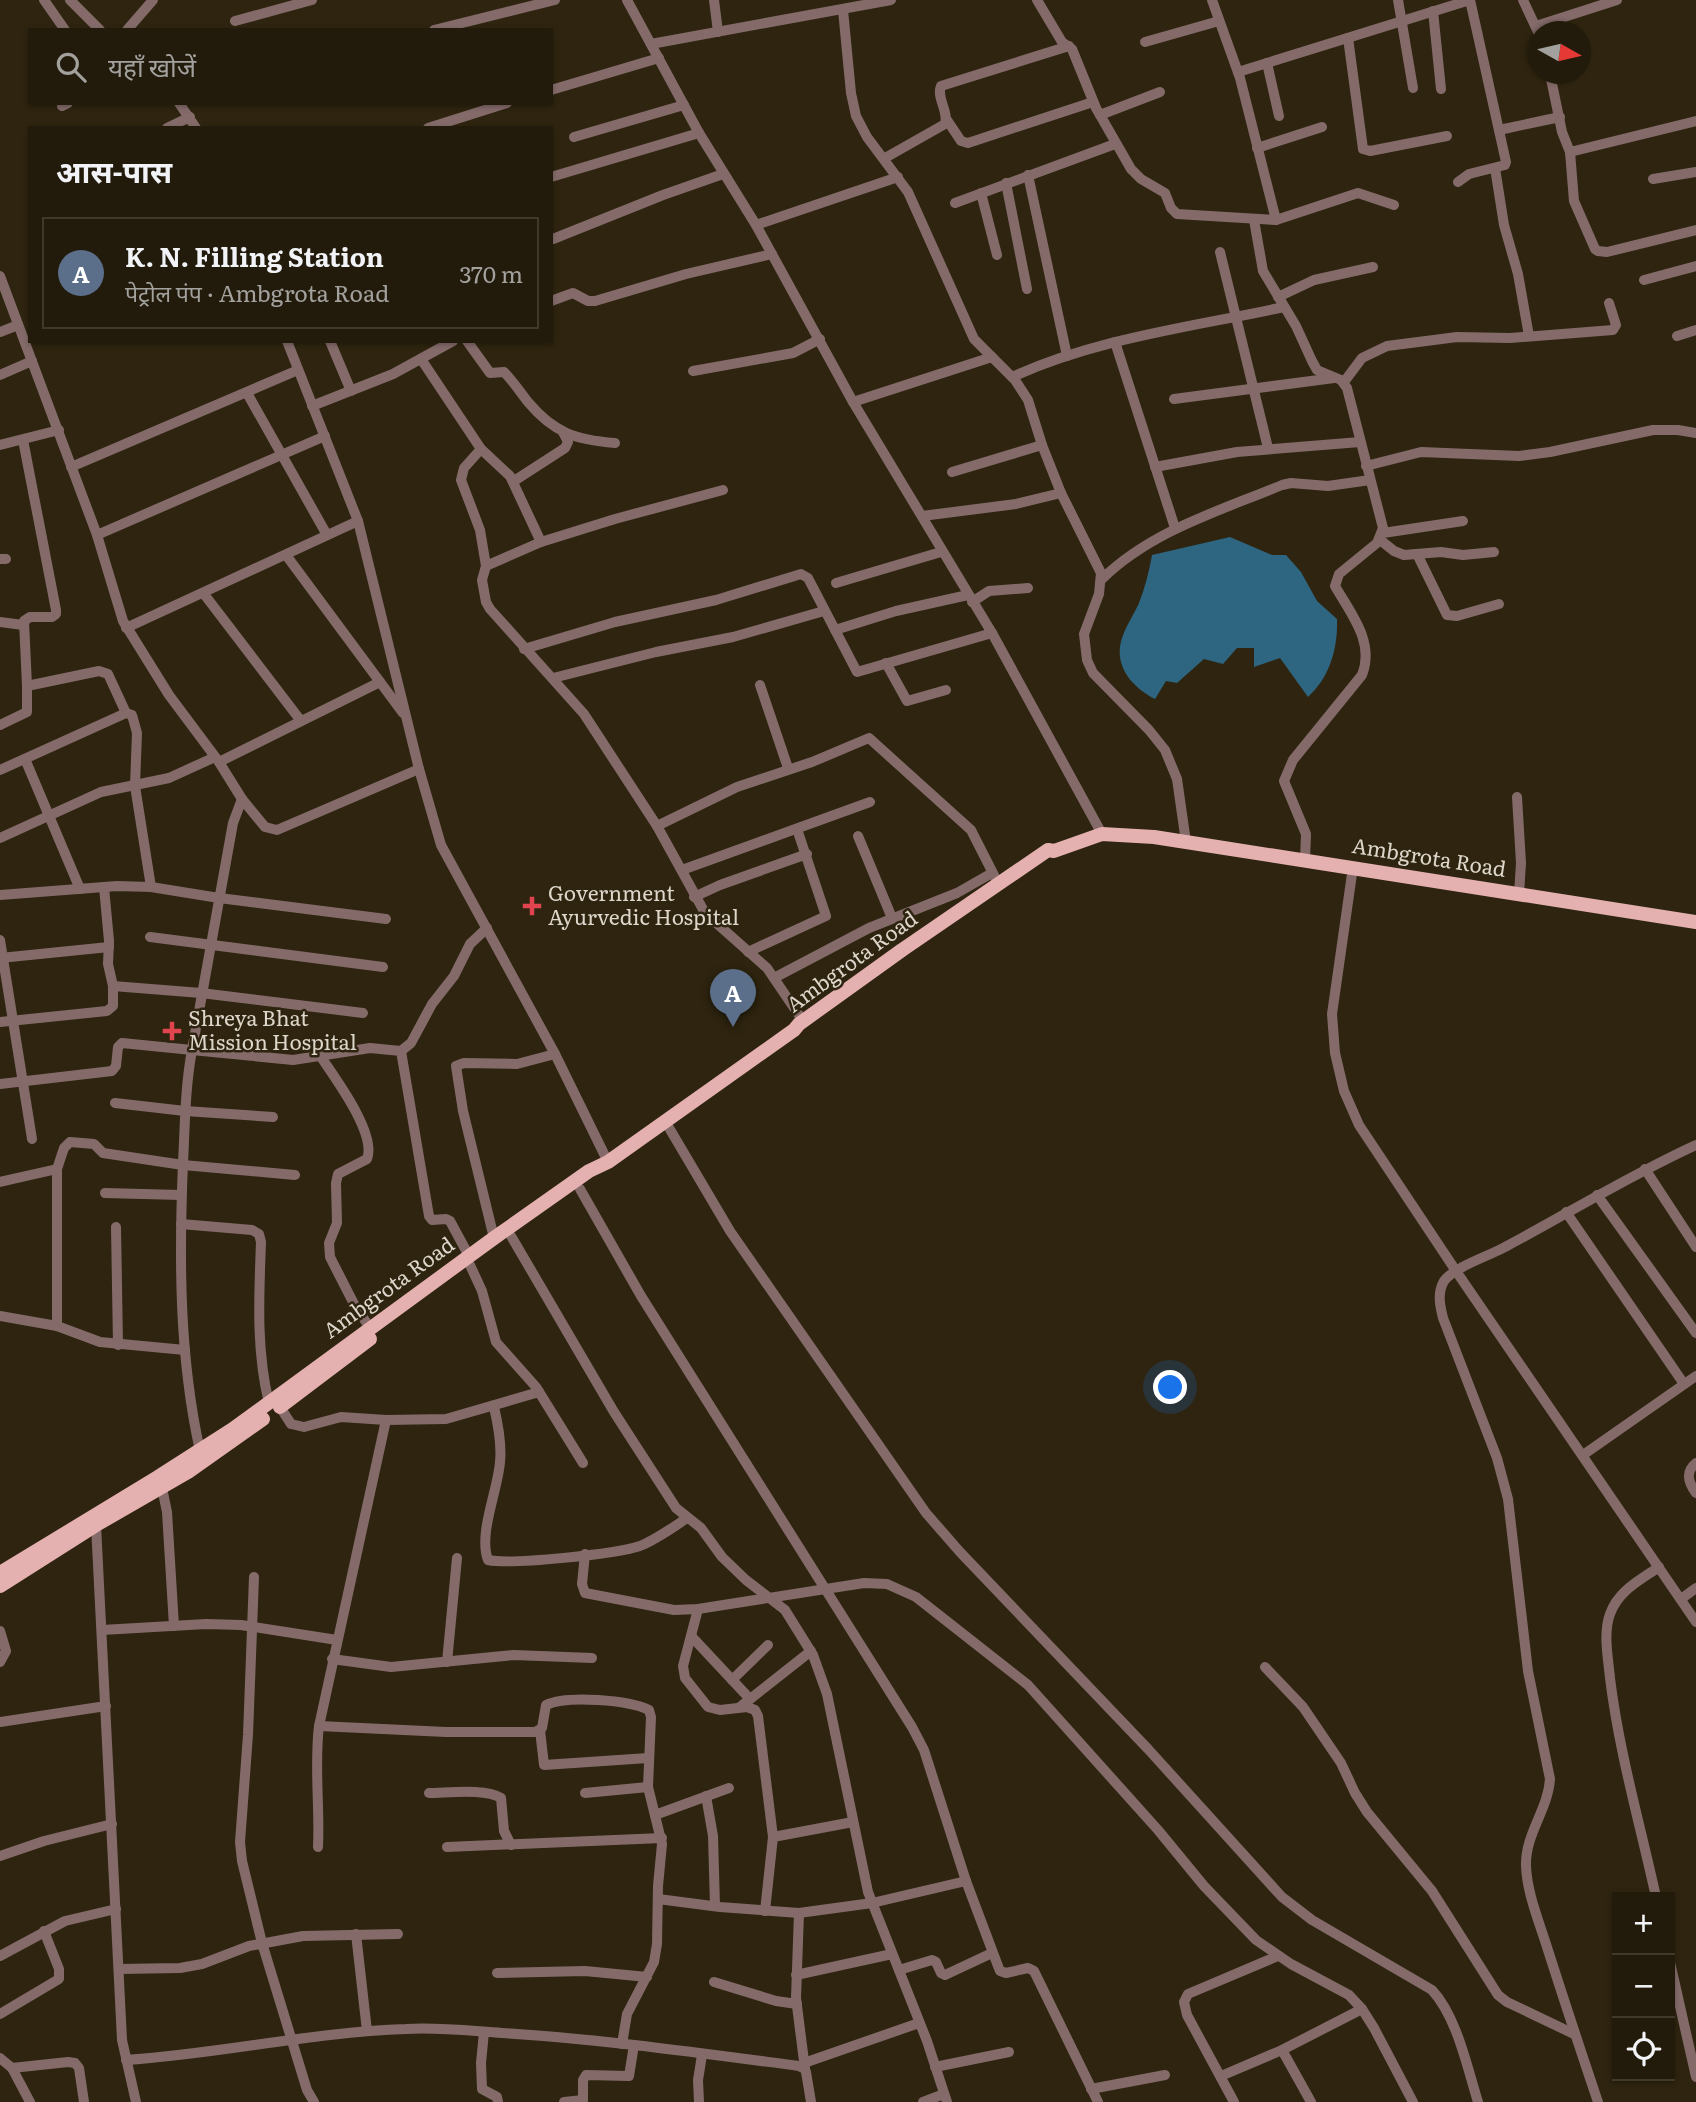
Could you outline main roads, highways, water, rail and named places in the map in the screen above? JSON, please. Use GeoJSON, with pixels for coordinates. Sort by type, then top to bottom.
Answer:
{"type":"FeatureCollection","features":[{"type":"Feature","properties":{"kind":"main road","name":"Ambgrota Road"},"geometry":{"type":"LineString","coordinates":[[0,1573],[274,1405],[370,1328],[469,1261],[494,1238],[589,1171],[604,1165],[638,1141],[902,950],[995,879],[1048,850],[1102,834],[1143,836],[1696,922]]}},
{"type":"Feature","properties":{"kind":"main road"},"geometry":{"type":"LineString","coordinates":[[801,1024],[803,1029],[950,927],[1007,891],[1054,850]]}},
{"type":"Feature","properties":{"kind":"main road"},"geometry":{"type":"LineString","coordinates":[[0,1586],[97,1530],[214,1455],[274,1405],[469,1261],[580,1189],[597,1176],[604,1165]]}},
{"type":"Feature","properties":{"kind":"water"},"geometry":{"type":"Polygon","coordinates":[[[1230,537],[1272,555],[1286,555],[1301,572],[1317,601],[1337,619],[1336,641],[1327,671],[1308,697],[1280,658],[1254,667],[1254,648],[1237,648],[1223,664],[1204,659],[1177,683],[1166,681],[1155,699],[1132,682],[1120,658],[1124,634],[1139,603],[1152,555],[1230,537]]]}},
{"type":"Feature","properties":{"kind":"place","name":"Government Ayurvedic Hospital"},"geometry":{"type":"Point","coordinates":[532,906]}},
{"type":"Feature","properties":{"kind":"place","name":"K. N. Filling Station"},"geometry":{"type":"Point","coordinates":[733,1027]}},
{"type":"Feature","properties":{"kind":"place","name":"Shreya Bhat Mission Hospital"},"geometry":{"type":"Point","coordinates":[172,1031]}}]}
